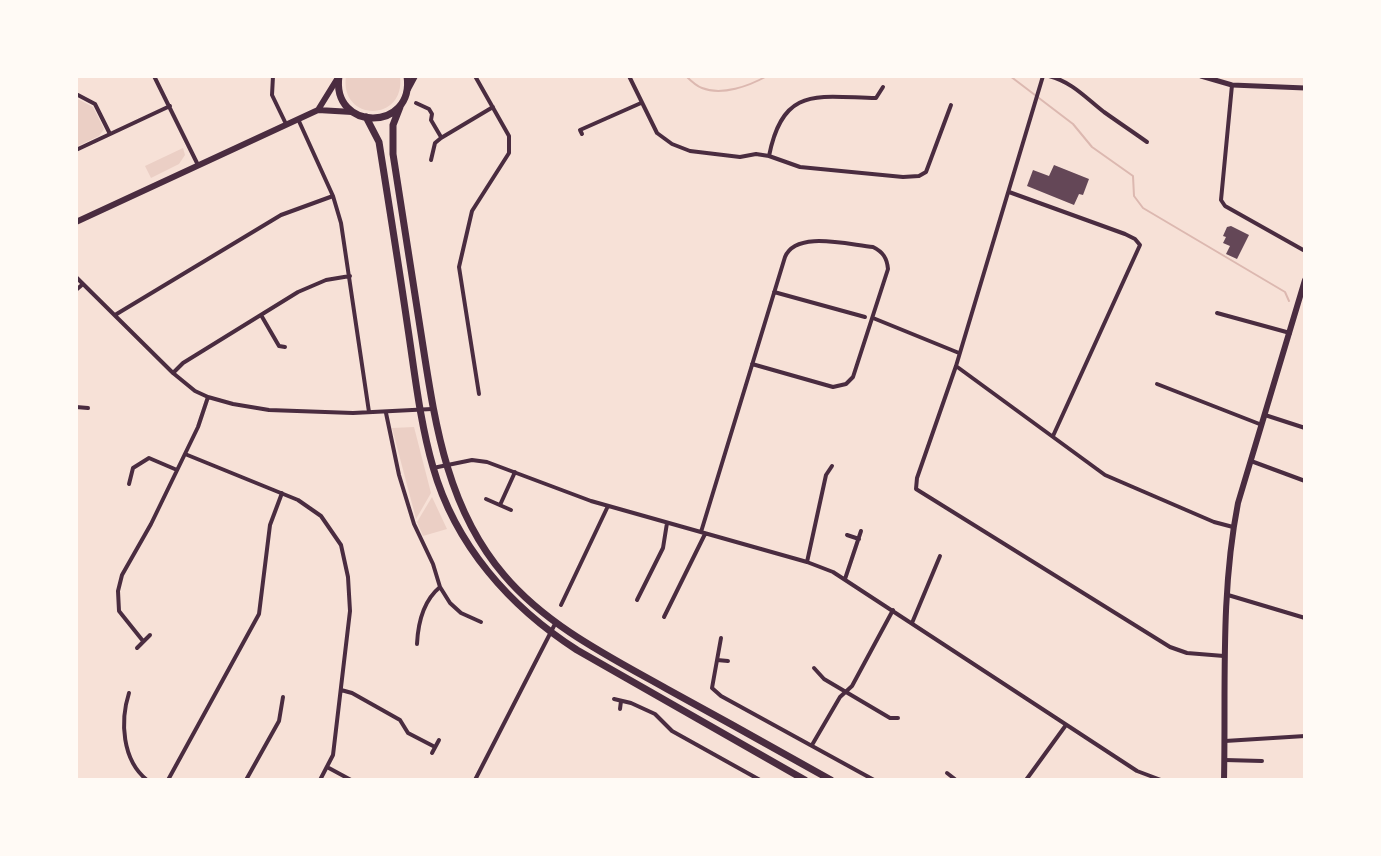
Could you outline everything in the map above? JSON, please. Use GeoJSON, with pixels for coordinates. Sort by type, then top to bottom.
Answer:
{"type":"FeatureCollection","features":[{"type":"Feature","properties":{"kind":"highway"},"geometry":{"type":"LineString","coordinates":[[339,76],[340,95],[352,112],[375,119],[400,107]]}},
{"type":"Feature","properties":{"kind":"highway"},"geometry":{"type":"LineString","coordinates":[[407,76],[408,89],[393,125],[393,154],[432,409],[445,467],[464,514],[491,558],[527,599],[556,622],[622,664],[831,780]]}},
{"type":"Feature","properties":{"kind":"highway"},"geometry":{"type":"LineString","coordinates":[[366,117],[379,142],[420,409],[433,468],[453,518],[481,563],[495,583],[549,631],[805,780]]}},
{"type":"Feature","properties":{"kind":"main road"},"geometry":{"type":"LineString","coordinates":[[318,110],[339,76]]}},
{"type":"Feature","properties":{"kind":"main road"},"geometry":{"type":"LineString","coordinates":[[408,89],[415,76]]}},
{"type":"Feature","properties":{"kind":"main road"},"geometry":{"type":"LineString","coordinates":[[76,222],[318,110],[352,112]]}},
{"type":"Feature","properties":{"kind":"main road"},"geometry":{"type":"LineString","coordinates":[[1224,780],[1226,594],[1233,527],[1305,280]]}},
{"type":"Feature","properties":{"kind":"street"},"geometry":{"type":"LineString","coordinates":[[154,76],[198,165]]}},
{"type":"Feature","properties":{"kind":"street"},"geometry":{"type":"LineString","coordinates":[[475,76],[509,136],[509,153],[472,211],[459,267],[479,394]]}},
{"type":"Feature","properties":{"kind":"street"},"geometry":{"type":"LineString","coordinates":[[629,76],[657,133],[672,144],[690,151],[740,157],[769,156],[800,167],[903,177],[919,176],[926,172],[951,105]]}},
{"type":"Feature","properties":{"kind":"street"},"geometry":{"type":"LineString","coordinates":[[1147,142],[1077,89],[1060,79],[1046,76],[1035,102],[916,489],[1170,647],[1187,653],[1224,656]]}},
{"type":"Feature","properties":{"kind":"street"},"geometry":{"type":"LineString","coordinates":[[1201,76],[1232,85],[1305,88]]}},
{"type":"Feature","properties":{"kind":"street"},"geometry":{"type":"LineString","coordinates":[[276,78],[272,95],[286,124]]}},
{"type":"Feature","properties":{"kind":"street"},"geometry":{"type":"LineString","coordinates":[[1232,85],[1221,200],[1225,206],[1305,251]]}},
{"type":"Feature","properties":{"kind":"street"},"geometry":{"type":"LineString","coordinates":[[769,156],[780,122],[795,104],[820,97],[876,98],[883,87]]}},
{"type":"Feature","properties":{"kind":"street"},"geometry":{"type":"LineString","coordinates":[[76,94],[95,104],[110,134]]}},
{"type":"Feature","properties":{"kind":"street"},"geometry":{"type":"LineString","coordinates":[[416,103],[429,109],[441,138]]}},
{"type":"Feature","properties":{"kind":"street"},"geometry":{"type":"LineString","coordinates":[[582,134],[580,130],[641,103]]}},
{"type":"Feature","properties":{"kind":"street"},"geometry":{"type":"LineString","coordinates":[[76,150],[170,106]]}},
{"type":"Feature","properties":{"kind":"street"},"geometry":{"type":"LineString","coordinates":[[431,160],[435,143],[493,107]]}},
{"type":"Feature","properties":{"kind":"street"},"geometry":{"type":"LineString","coordinates":[[432,114],[439,110]]}},
{"type":"Feature","properties":{"kind":"street"},"geometry":{"type":"LineString","coordinates":[[298,119],[333,196],[341,223],[369,412]]}},
{"type":"Feature","properties":{"kind":"street"},"geometry":{"type":"LineString","coordinates":[[1009,192],[1125,234],[1140,245],[1053,436]]}},
{"type":"Feature","properties":{"kind":"street"},"geometry":{"type":"LineString","coordinates":[[114,316],[281,215],[333,196]]}},
{"type":"Feature","properties":{"kind":"street"},"geometry":{"type":"LineString","coordinates":[[664,617],[703,533],[752,364],[785,257],[794,244],[805,240],[873,247],[881,251],[888,269],[853,377],[839,387],[752,364]]}},
{"type":"Feature","properties":{"kind":"street"},"geometry":{"type":"LineString","coordinates":[[173,373],[183,363],[298,292],[326,280],[350,276]]}},
{"type":"Feature","properties":{"kind":"street"},"geometry":{"type":"LineString","coordinates":[[76,277],[173,373],[195,391],[208,397],[269,410],[386,413],[432,409]]}},
{"type":"Feature","properties":{"kind":"street"},"geometry":{"type":"LineString","coordinates":[[76,290],[83,284]]}},
{"type":"Feature","properties":{"kind":"street"},"geometry":{"type":"LineString","coordinates":[[774,292],[865,317]]}},
{"type":"Feature","properties":{"kind":"street"},"geometry":{"type":"LineString","coordinates":[[1217,313],[1290,333]]}},
{"type":"Feature","properties":{"kind":"street"},"geometry":{"type":"LineString","coordinates":[[261,315],[279,346],[285,347]]}},
{"type":"Feature","properties":{"kind":"street"},"geometry":{"type":"LineString","coordinates":[[873,318],[959,353]]}},
{"type":"Feature","properties":{"kind":"street"},"geometry":{"type":"LineString","coordinates":[[956,366],[1117,482],[1233,527]]}},
{"type":"Feature","properties":{"kind":"street"},"geometry":{"type":"LineString","coordinates":[[1157,384],[1262,425]]}},
{"type":"Feature","properties":{"kind":"street"},"geometry":{"type":"LineString","coordinates":[[143,641],[119,611],[118,591],[122,575],[185,454],[208,397]]}},
{"type":"Feature","properties":{"kind":"street"},"geometry":{"type":"LineString","coordinates":[[76,407],[88,408]]}},
{"type":"Feature","properties":{"kind":"street"},"geometry":{"type":"LineString","coordinates":[[386,413],[399,475],[414,524],[440,587],[461,613],[481,622]]}},
{"type":"Feature","properties":{"kind":"street"},"geometry":{"type":"LineString","coordinates":[[1265,415],[1305,428]]}},
{"type":"Feature","properties":{"kind":"street"},"geometry":{"type":"LineString","coordinates":[[185,454],[298,500],[321,516],[332,529],[344,554],[350,611],[333,755],[320,780]]}},
{"type":"Feature","properties":{"kind":"street"},"geometry":{"type":"LineString","coordinates":[[129,484],[133,468],[149,458],[177,470]]}},
{"type":"Feature","properties":{"kind":"street"},"geometry":{"type":"LineString","coordinates":[[433,468],[472,460],[487,462],[608,506],[807,562],[845,579],[1137,771],[1161,780]]}},
{"type":"Feature","properties":{"kind":"street"},"geometry":{"type":"LineString","coordinates":[[1251,461],[1305,481]]}},
{"type":"Feature","properties":{"kind":"street"},"geometry":{"type":"LineString","coordinates":[[807,562],[826,475],[832,466]]}},
{"type":"Feature","properties":{"kind":"street"},"geometry":{"type":"LineString","coordinates":[[500,505],[515,472]]}},
{"type":"Feature","properties":{"kind":"street"},"geometry":{"type":"LineString","coordinates":[[168,780],[259,614],[270,525],[282,493]]}},
{"type":"Feature","properties":{"kind":"street"},"geometry":{"type":"LineString","coordinates":[[486,499],[511,510]]}},
{"type":"Feature","properties":{"kind":"street"},"geometry":{"type":"LineString","coordinates":[[561,605],[608,506]]}},
{"type":"Feature","properties":{"kind":"street"},"geometry":{"type":"LineString","coordinates":[[637,600],[663,548],[667,523]]}},
{"type":"Feature","properties":{"kind":"street"},"geometry":{"type":"LineString","coordinates":[[845,579],[861,531]]}},
{"type":"Feature","properties":{"kind":"street"},"geometry":{"type":"LineString","coordinates":[[847,535],[859,539]]}},
{"type":"Feature","properties":{"kind":"street"},"geometry":{"type":"LineString","coordinates":[[912,623],[940,556]]}},
{"type":"Feature","properties":{"kind":"street"},"geometry":{"type":"LineString","coordinates":[[417,644],[418,629],[428,600],[440,587]]}},
{"type":"Feature","properties":{"kind":"street"},"geometry":{"type":"LineString","coordinates":[[1226,594],[1305,618]]}},
{"type":"Feature","properties":{"kind":"street"},"geometry":{"type":"LineString","coordinates":[[812,746],[852,686],[893,610]]}},
{"type":"Feature","properties":{"kind":"street"},"geometry":{"type":"LineString","coordinates":[[475,780],[556,622]]}},
{"type":"Feature","properties":{"kind":"street"},"geometry":{"type":"LineString","coordinates":[[137,648],[150,635]]}},
{"type":"Feature","properties":{"kind":"street"},"geometry":{"type":"LineString","coordinates":[[721,638],[712,688],[721,696],[874,780]]}},
{"type":"Feature","properties":{"kind":"street"},"geometry":{"type":"LineString","coordinates":[[717,660],[728,661]]}},
{"type":"Feature","properties":{"kind":"street"},"geometry":{"type":"LineString","coordinates":[[814,668],[824,679],[890,718],[898,718]]}},
{"type":"Feature","properties":{"kind":"street"},"geometry":{"type":"LineString","coordinates":[[341,690],[400,720],[408,733],[433,750],[439,740]]}},
{"type":"Feature","properties":{"kind":"street"},"geometry":{"type":"LineString","coordinates":[[129,693],[125,704],[124,735],[136,771],[147,780]]}},
{"type":"Feature","properties":{"kind":"street"},"geometry":{"type":"LineString","coordinates":[[246,780],[279,721],[283,697]]}},
{"type":"Feature","properties":{"kind":"street"},"geometry":{"type":"LineString","coordinates":[[614,699],[655,714],[672,731],[760,780]]}},
{"type":"Feature","properties":{"kind":"street"},"geometry":{"type":"LineString","coordinates":[[620,709],[621,701]]}},
{"type":"Feature","properties":{"kind":"street"},"geometry":{"type":"LineString","coordinates":[[1026,780],[1066,725]]}},
{"type":"Feature","properties":{"kind":"street"},"geometry":{"type":"LineString","coordinates":[[1225,741],[1305,736]]}},
{"type":"Feature","properties":{"kind":"street"},"geometry":{"type":"LineString","coordinates":[[1225,760],[1262,761]]}},
{"type":"Feature","properties":{"kind":"street"},"geometry":{"type":"LineString","coordinates":[[327,767],[351,780]]}},
{"type":"Feature","properties":{"kind":"street"},"geometry":{"type":"LineString","coordinates":[[947,773],[956,780]]}},
{"type":"Feature","properties":{"kind":"shaded area"},"geometry":{"type":"Polygon","coordinates":[[[346,76],[400,76],[399,91],[393,102],[384,109],[362,109],[352,102],[346,76]]]}},
{"type":"Feature","properties":{"kind":"shaded area"},"geometry":{"type":"Polygon","coordinates":[[[76,98],[93,107],[104,129],[99,136],[76,147],[76,98]]]}},
{"type":"Feature","properties":{"kind":"shaded area"},"geometry":{"type":"Polygon","coordinates":[[[183,148],[185,155],[179,164],[151,178],[145,166],[183,148]]]}},
{"type":"Feature","properties":{"kind":"shaded area"},"geometry":{"type":"Polygon","coordinates":[[[414,427],[431,493],[416,519],[392,428],[414,427]]]}},
{"type":"Feature","properties":{"kind":"shaded area"},"geometry":{"type":"Polygon","coordinates":[[[432,497],[447,529],[423,536],[417,522],[432,497]]]}},
{"type":"Feature","properties":{"kind":"building"},"geometry":{"type":"Polygon","coordinates":[[[1054,165],[1089,179],[1083,195],[1079,194],[1074,205],[1027,186],[1033,170],[1049,176],[1054,165]]]}},
{"type":"Feature","properties":{"kind":"building"},"geometry":{"type":"Polygon","coordinates":[[[1227,227],[1249,235],[1237,259],[1226,254],[1230,246],[1223,243],[1227,227]]]}},
{"type":"Feature","properties":{"kind":"waterway"},"geometry":{"type":"LineString","coordinates":[[686,76],[700,87],[718,91],[744,86],[767,76]]}},
{"type":"Feature","properties":{"kind":"waterway"},"geometry":{"type":"LineString","coordinates":[[1010,76],[1073,124],[1092,147],[1133,176],[1134,196],[1143,208],[1285,292],[1289,301]]}}]}
